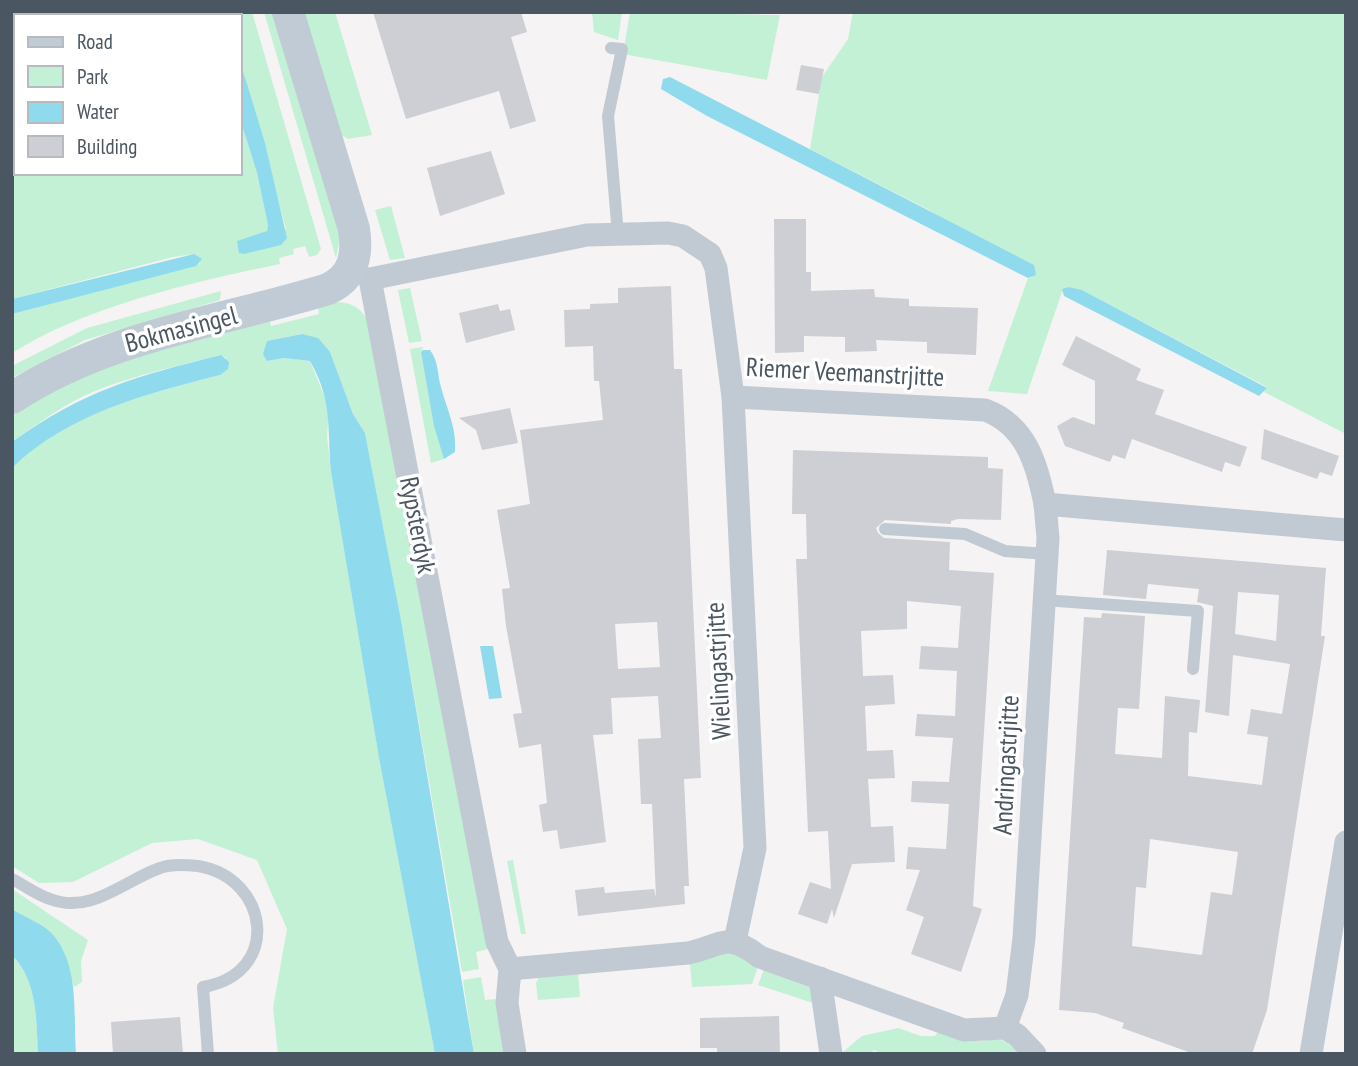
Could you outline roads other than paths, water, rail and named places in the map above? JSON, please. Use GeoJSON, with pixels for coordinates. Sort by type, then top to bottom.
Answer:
{"type":"FeatureCollection","features":[{"type":"Feature","properties":{"kind":"street","name":"Rypsterdyk"},"geometry":{"type":"LineString","coordinates":[[288,12],[354,229],[360,275],[497,942],[510,969],[507,1003],[515,1054]]}},
{"type":"Feature","properties":{"kind":"street","name":"Riemer Veemanstrjitte"},"geometry":{"type":"LineString","coordinates":[[360,275],[561,239],[618,234],[683,236],[698,243],[710,254],[716,268],[733,397],[985,410],[1012,424],[1023,436],[1040,480],[1045,503]]}},
{"type":"Feature","properties":{"kind":"street","name":"Bokmasingel"},"geometry":{"type":"LineString","coordinates":[[12,398],[55,371],[130,341],[328,289],[360,275]]}},
{"type":"Feature","properties":{"kind":"street","name":"Wielingastrjitte"},"geometry":{"type":"LineString","coordinates":[[733,397],[755,848],[736,941]]}},
{"type":"Feature","properties":{"kind":"street"},"geometry":{"type":"LineString","coordinates":[[1045,503],[1346,530]]}},
{"type":"Feature","properties":{"kind":"street","name":"Andringastrjitte"},"geometry":{"type":"LineString","coordinates":[[1005,1028],[1017,995],[1024,938],[1047,554],[1045,503]]}},
{"type":"Feature","properties":{"kind":"street"},"geometry":{"type":"LineString","coordinates":[[1311,1054],[1346,842]]}},
{"type":"Feature","properties":{"kind":"street"},"geometry":{"type":"LineString","coordinates":[[510,969],[688,953],[713,943],[736,941],[760,957],[964,1030],[1005,1028],[1017,1035],[1035,1054]]}},
{"type":"Feature","properties":{"kind":"street"},"geometry":{"type":"LineString","coordinates":[[820,978],[831,1054]]}},
{"type":"Feature","properties":{"kind":"lane"},"geometry":{"type":"LineString","coordinates":[[611,48],[622,49],[608,116],[618,234]]}},
{"type":"Feature","properties":{"kind":"lane"},"geometry":{"type":"LineString","coordinates":[[885,529],[965,534],[1005,551],[1047,554]]}},
{"type":"Feature","properties":{"kind":"lane"},"geometry":{"type":"LineString","coordinates":[[1043,600],[1198,611],[1193,669]]}},
{"type":"Feature","properties":{"kind":"lane"},"geometry":{"type":"LineString","coordinates":[[12,879],[52,901],[90,902],[162,867],[198,866],[221,874],[237,885],[254,907],[258,933],[253,956],[239,974],[220,984],[203,987],[208,1054]]}},
{"type":"Feature","properties":{"kind":"water"},"geometry":{"type":"Polygon","coordinates":[[[242,68],[265,143],[287,238],[281,245],[244,254],[239,253],[237,241],[267,231],[268,225],[257,173],[242,125],[242,68]]]}},
{"type":"Feature","properties":{"kind":"water"},"geometry":{"type":"Polygon","coordinates":[[[670,77],[1034,265],[1036,275],[1028,278],[707,116],[661,89],[663,79],[670,77]]]}},
{"type":"Feature","properties":{"kind":"water"},"geometry":{"type":"Polygon","coordinates":[[[194,254],[202,259],[196,266],[12,314],[12,299],[194,254]]]}},
{"type":"Feature","properties":{"kind":"water"},"geometry":{"type":"Polygon","coordinates":[[[1069,287],[1082,290],[1267,388],[1259,396],[1064,296],[1062,289],[1069,287]]]}},
{"type":"Feature","properties":{"kind":"water"},"geometry":{"type":"Polygon","coordinates":[[[302,334],[318,338],[330,352],[353,414],[365,433],[401,620],[474,1054],[435,1054],[379,758],[331,472],[326,402],[310,361],[284,358],[267,361],[263,354],[267,341],[302,334]]]}},
{"type":"Feature","properties":{"kind":"water"},"geometry":{"type":"Polygon","coordinates":[[[430,350],[435,359],[453,427],[455,452],[444,459],[434,426],[421,352],[430,350]]]}},
{"type":"Feature","properties":{"kind":"water"},"geometry":{"type":"Polygon","coordinates":[[[221,355],[229,362],[228,369],[220,375],[137,398],[83,419],[34,449],[12,468],[12,442],[63,409],[137,378],[221,355]]]}},
{"type":"Feature","properties":{"kind":"water"},"geometry":{"type":"Polygon","coordinates":[[[480,646],[493,646],[502,698],[489,699],[480,646]]]}},
{"type":"Feature","properties":{"kind":"water"},"geometry":{"type":"Polygon","coordinates":[[[12,909],[54,936],[68,962],[74,992],[76,1054],[38,1054],[36,1014],[31,989],[27,977],[12,955],[12,909]]]}}]}
